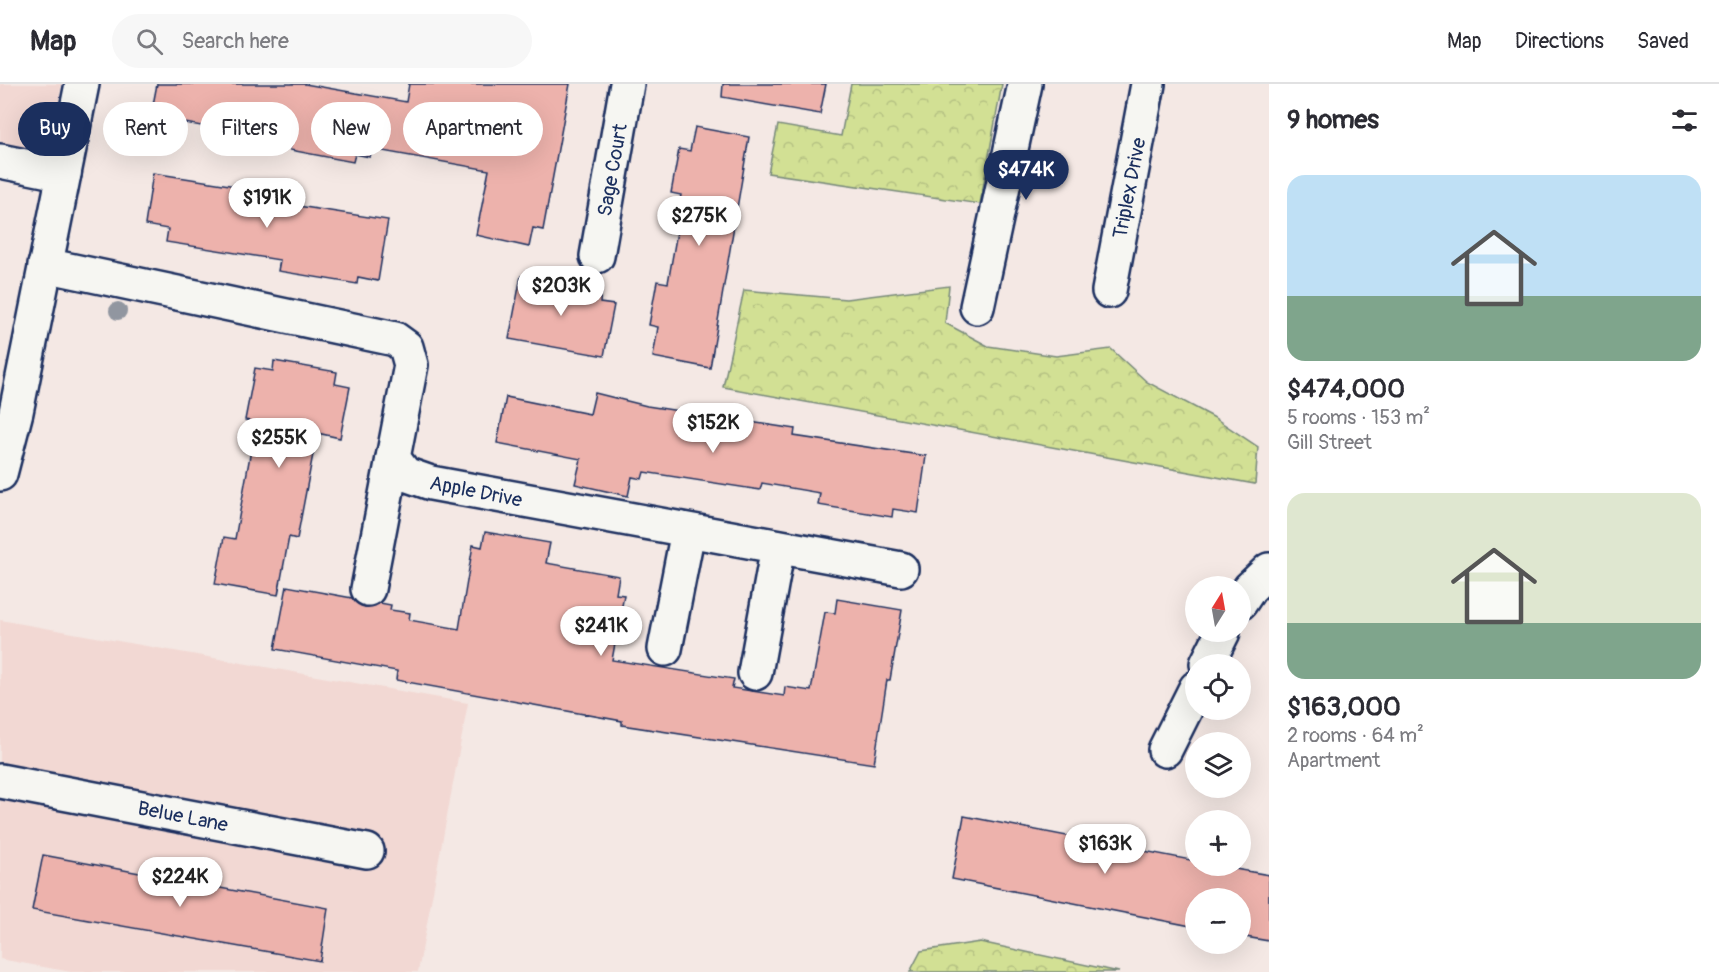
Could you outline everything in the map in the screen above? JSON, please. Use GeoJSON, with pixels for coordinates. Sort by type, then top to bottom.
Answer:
{"type":"FeatureCollection","features":[{"type":"Feature","properties":{"kind":"street"},"geometry":{"type":"LineString","coordinates":[[0,474],[16,412],[82,84]]}},
{"type":"Feature","properties":{"kind":"street","name":"Sage Court"},"geometry":{"type":"LineString","coordinates":[[597,256],[627,84]]}},
{"type":"Feature","properties":{"kind":"street"},"geometry":{"type":"LineString","coordinates":[[977,307],[1025,84]]}},
{"type":"Feature","properties":{"kind":"street","name":"Triplex Drive"},"geometry":{"type":"LineString","coordinates":[[1109,291],[1148,84]]}},
{"type":"Feature","properties":{"kind":"street"},"geometry":{"type":"LineString","coordinates":[[0,161],[64,174]]}},
{"type":"Feature","properties":{"kind":"street"},"geometry":{"type":"LineString","coordinates":[[45,265],[395,339],[406,347],[411,365],[368,589]]}},
{"type":"Feature","properties":{"kind":"street","name":"Apple Drive"},"geometry":{"type":"LineString","coordinates":[[393,458],[405,474],[431,483],[901,570]]}},
{"type":"Feature","properties":{"kind":"street"},"geometry":{"type":"LineString","coordinates":[[665,650],[688,531]]}},
{"type":"Feature","properties":{"kind":"street"},"geometry":{"type":"LineString","coordinates":[[755,673],[777,547]]}},
{"type":"Feature","properties":{"kind":"street"},"geometry":{"type":"LineString","coordinates":[[1251,587],[1269,570]]}},
{"type":"Feature","properties":{"kind":"street"},"geometry":{"type":"LineString","coordinates":[[1165,750],[1185,710]]}},
{"type":"Feature","properties":{"kind":"street","name":"Belue Lane"},"geometry":{"type":"LineString","coordinates":[[0,782],[367,851]]}},
{"type":"Feature","properties":{"kind":"shaded area"},"geometry":{"type":"Polygon","coordinates":[[[0,84],[62,84],[59,102],[18,102],[18,146],[0,143],[0,84]]]}},
{"type":"Feature","properties":{"kind":"shaded area"},"geometry":{"type":"Polygon","coordinates":[[[0,620],[468,703],[418,972],[71,972],[0,959],[0,620]]]}},
{"type":"Feature","properties":{"kind":"green space"},"geometry":{"type":"Polygon","coordinates":[[[851,84],[1002,84],[980,204],[768,173],[778,125],[841,136],[851,84]]]}},
{"type":"Feature","properties":{"kind":"green space"},"geometry":{"type":"Polygon","coordinates":[[[949,286],[945,323],[988,346],[1056,356],[1111,349],[1147,382],[1213,417],[1258,447],[1255,484],[723,387],[744,290],[846,299],[949,286]]]}},
{"type":"Feature","properties":{"kind":"green space"},"geometry":{"type":"Polygon","coordinates":[[[980,942],[1119,972],[910,972],[921,951],[980,942]]]}},
{"type":"Feature","properties":{"kind":"building"},"geometry":{"type":"Polygon","coordinates":[[[157,84],[305,84],[406,102],[403,102],[403,155],[391,152],[391,102],[311,102],[311,154],[299,152],[299,102],[200,102],[200,126],[188,124],[188,102],[154,102],[157,84]]]}},
{"type":"Feature","properties":{"kind":"building"},"geometry":{"type":"Polygon","coordinates":[[[409,84],[570,84],[543,230],[533,228],[529,247],[476,235],[489,170],[411,156],[543,156],[543,102],[406,102],[409,84]]]}},
{"type":"Feature","properties":{"kind":"building"},"geometry":{"type":"Polygon","coordinates":[[[723,84],[826,84],[820,114],[722,97],[723,84]]]}},
{"type":"Feature","properties":{"kind":"building"},"geometry":{"type":"Polygon","coordinates":[[[695,127],[749,137],[710,368],[653,357],[658,327],[649,325],[657,281],[668,283],[678,226],[675,226],[681,195],[671,193],[679,149],[690,151],[695,127]]]}},
{"type":"Feature","properties":{"kind":"building"},"geometry":{"type":"Polygon","coordinates":[[[322,156],[354,156],[353,162],[322,156]]]}},
{"type":"Feature","properties":{"kind":"building"},"geometry":{"type":"Polygon","coordinates":[[[153,173],[274,192],[273,202],[388,220],[378,281],[358,277],[357,284],[278,271],[280,260],[166,242],[168,229],[145,225],[153,173]]]}},
{"type":"Feature","properties":{"kind":"building"},"geometry":{"type":"Polygon","coordinates":[[[521,276],[601,291],[600,303],[614,305],[604,356],[509,339],[521,276]]]}},
{"type":"Feature","properties":{"kind":"building"},"geometry":{"type":"Polygon","coordinates":[[[274,361],[337,372],[335,384],[350,387],[340,438],[317,433],[297,539],[289,537],[278,595],[215,584],[224,537],[235,539],[256,422],[245,420],[255,368],[273,371],[274,361]]]}},
{"type":"Feature","properties":{"kind":"building"},"geometry":{"type":"Polygon","coordinates":[[[595,393],[647,406],[795,429],[794,436],[926,456],[918,513],[893,509],[892,517],[818,505],[820,493],[762,483],[760,490],[644,472],[642,479],[632,477],[628,496],[575,484],[581,459],[497,443],[506,397],[590,414],[595,393]]]}},
{"type":"Feature","properties":{"kind":"building"},"geometry":{"type":"Polygon","coordinates":[[[485,532],[550,543],[546,563],[619,576],[616,594],[624,595],[612,660],[734,679],[732,688],[784,696],[785,687],[811,691],[825,612],[835,613],[837,599],[902,610],[890,680],[887,680],[874,764],[622,725],[622,721],[396,680],[397,671],[275,649],[287,586],[352,598],[365,607],[380,603],[391,605],[390,610],[410,613],[409,620],[459,629],[473,545],[482,547],[485,532]]]}},
{"type":"Feature","properties":{"kind":"building"},"geometry":{"type":"Polygon","coordinates":[[[964,816],[1185,859],[1185,876],[1251,876],[1251,872],[1269,875],[1269,941],[1251,938],[1251,888],[1185,888],[1185,925],[952,879],[964,816]]]}},
{"type":"Feature","properties":{"kind":"building"},"geometry":{"type":"Polygon","coordinates":[[[43,855],[328,908],[320,961],[32,910],[43,855]]]}}]}
